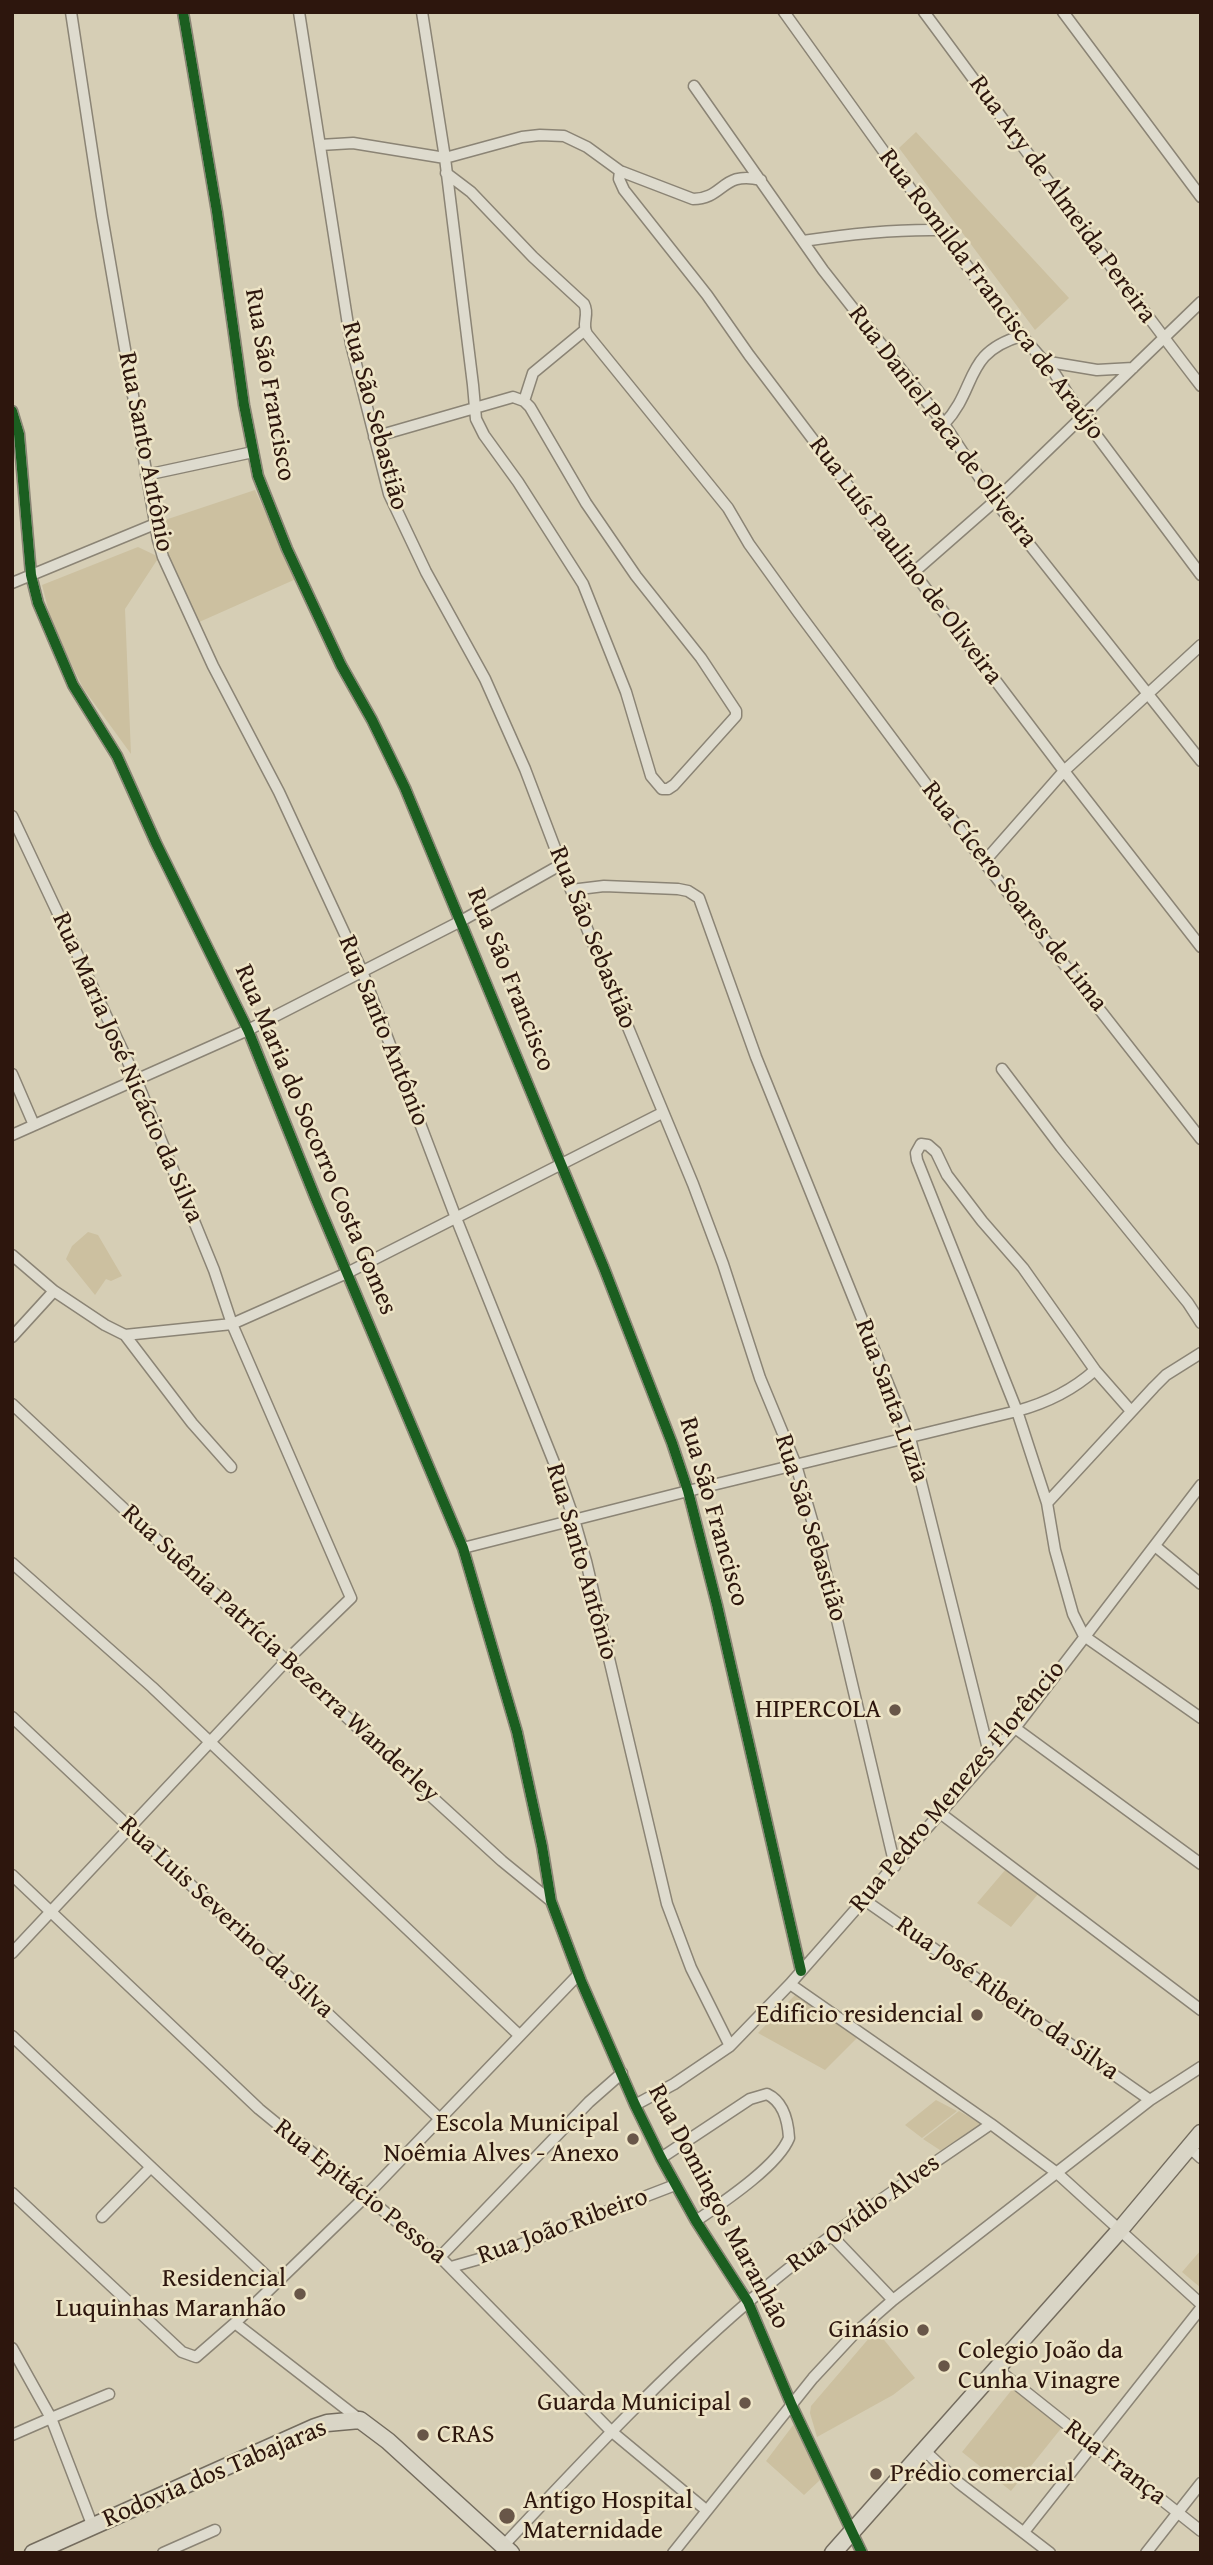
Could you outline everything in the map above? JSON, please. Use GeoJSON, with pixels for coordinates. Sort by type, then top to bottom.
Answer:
{"type":"FeatureCollection","features":[{"type":"Feature","properties":{"kind":"main road"},"geometry":{"type":"LineString","coordinates":[[833,2553],[1119,2231],[1195,2152],[1201,2133]]}},
{"type":"Feature","properties":{"kind":"main road"},"geometry":{"type":"LineString","coordinates":[[360,2420],[388,2441],[507,2549]]}},
{"type":"Feature","properties":{"kind":"main road","name":"Rodovia dos Tabajaras"},"geometry":{"type":"LineString","coordinates":[[33,2553],[315,2427],[327,2423],[360,2420]]}},
{"type":"Feature","properties":{"kind":"street","name":"Rua Santo Antônio"},"geometry":{"type":"LineString","coordinates":[[71,12],[102,216],[146,475],[163,557],[213,666],[279,792],[362,971],[574,1519],[667,1904],[700,1989],[730,2046]]}},
{"type":"Feature","properties":{"kind":"street","name":"Rua São Francisco"},"geometry":{"type":"LineString","coordinates":[[183,12],[216,202],[244,405],[258,476],[287,549],[341,664],[405,788],[561,1164],[644,1370],[688,1490],[801,1971]]}},
{"type":"Feature","properties":{"kind":"street","name":"Rua São Sebastião"},"geometry":{"type":"LineString","coordinates":[[299,12],[351,344],[394,506],[485,679],[525,769],[571,890],[723,1264],[760,1378],[796,1465],[820,1548],[895,1866]]}},
{"type":"Feature","properties":{"kind":"street"},"geometry":{"type":"LineString","coordinates":[[374,437],[474,408],[513,397],[524,401],[536,416],[586,503],[611,540],[701,658],[736,712],[736,716],[714,741],[668,789],[660,788],[651,776],[626,692],[583,583],[476,419],[474,408],[473,385],[445,158],[422,12]]}},
{"type":"Feature","properties":{"kind":"street","name":"Rua Romilda Francisca de Araújo"},"geometry":{"type":"LineString","coordinates":[[784,12],[940,230],[1021,336],[1072,397],[1082,416],[1201,575]]}},
{"type":"Feature","properties":{"kind":"street","name":"Rua Ary de Almeida Pereira"},"geometry":{"type":"LineString","coordinates":[[924,12],[1201,386]]}},
{"type":"Feature","properties":{"kind":"street"},"geometry":{"type":"LineString","coordinates":[[1063,12],[1201,197]]}},
{"type":"Feature","properties":{"kind":"street","name":"Rua Daniel Paca de Oliveira"},"geometry":{"type":"LineString","coordinates":[[694,86],[823,270],[944,424],[995,501],[1201,761]]}},
{"type":"Feature","properties":{"kind":"street"},"geometry":{"type":"LineString","coordinates":[[320,145],[353,143],[445,158],[523,137],[554,135],[571,138],[620,171],[693,199],[705,197],[738,177],[761,180]]}},
{"type":"Feature","properties":{"kind":"street","name":"Rua Luís Paulino de Oliveira"},"geometry":{"type":"LineString","coordinates":[[620,171],[624,190],[707,295],[749,355],[1064,771],[1201,947]]}},
{"type":"Feature","properties":{"kind":"street"},"geometry":{"type":"LineString","coordinates":[[446,173],[471,192],[533,257],[579,298],[587,312],[585,330],[533,373],[524,401]]}},
{"type":"Feature","properties":{"kind":"street"},"geometry":{"type":"LineString","coordinates":[[803,241],[849,234],[940,230]]}},
{"type":"Feature","properties":{"kind":"street"},"geometry":{"type":"LineString","coordinates":[[914,572],[995,501],[1201,302]]}},
{"type":"Feature","properties":{"kind":"street","name":"Rua Cícero Soares de Lima"},"geometry":{"type":"LineString","coordinates":[[585,330],[621,379],[728,508],[750,544],[984,862],[1201,1139]]}},
{"type":"Feature","properties":{"kind":"street"},"geometry":{"type":"LineString","coordinates":[[944,424],[958,408],[969,379],[980,361],[1000,343],[1021,336]]}},
{"type":"Feature","properties":{"kind":"street"},"geometry":{"type":"LineString","coordinates":[[1042,360],[1097,370],[1133,368]]}},
{"type":"Feature","properties":{"kind":"street","name":"Rua Maria do Socorro Costa Gomes"},"geometry":{"type":"LineString","coordinates":[[12,411],[19,434],[31,575],[38,603],[72,685],[117,757],[248,1030],[463,1548],[517,1732],[551,1901]]}},
{"type":"Feature","properties":{"kind":"street"},"geometry":{"type":"LineString","coordinates":[[146,475],[253,452]]}},
{"type":"Feature","properties":{"kind":"street"},"geometry":{"type":"LineString","coordinates":[[12,583],[155,524]]}},
{"type":"Feature","properties":{"kind":"street"},"geometry":{"type":"LineString","coordinates":[[984,862],[1064,771],[1201,645]]}},
{"type":"Feature","properties":{"kind":"street","name":"Rua Maria José Nicácio da Silva"},"geometry":{"type":"LineString","coordinates":[[12,816],[136,1079],[210,1259],[232,1324],[351,1598],[287,1660]]}},
{"type":"Feature","properties":{"kind":"street"},"geometry":{"type":"LineString","coordinates":[[12,1135],[248,1030],[461,921],[562,864]]}},
{"type":"Feature","properties":{"kind":"street","name":"Rua Santa Luzia"},"geometry":{"type":"LineString","coordinates":[[571,890],[604,886],[678,889],[699,898],[756,1057],[910,1438],[990,1757]]}},
{"type":"Feature","properties":{"kind":"street"},"geometry":{"type":"LineString","coordinates":[[1002,1069],[1061,1147],[1188,1303],[1201,1323]]}},
{"type":"Feature","properties":{"kind":"street"},"geometry":{"type":"LineString","coordinates":[[12,1074],[34,1125]]}},
{"type":"Feature","properties":{"kind":"street"},"geometry":{"type":"LineString","coordinates":[[125,1335],[232,1324],[347,1273],[662,1113]]}},
{"type":"Feature","properties":{"kind":"street"},"geometry":{"type":"LineString","coordinates":[[1131,1411],[1095,1370],[1038,1288],[947,1175],[936,1152],[928,1145],[918,1146],[917,1160],[1017,1411],[1047,1503],[1051,1534],[1073,1614],[1084,1636],[1201,1718]]}},
{"type":"Feature","properties":{"kind":"street"},"geometry":{"type":"LineString","coordinates":[[12,1255],[54,1291],[125,1335],[192,1423],[231,1467]]}},
{"type":"Feature","properties":{"kind":"street"},"geometry":{"type":"LineString","coordinates":[[12,1337],[54,1291]]}},
{"type":"Feature","properties":{"kind":"street"},"geometry":{"type":"LineString","coordinates":[[1047,1503],[1166,1375],[1201,1353]]}},
{"type":"Feature","properties":{"kind":"street"},"geometry":{"type":"LineString","coordinates":[[463,1548],[688,1490],[1017,1411],[1067,1391],[1095,1370]]}},
{"type":"Feature","properties":{"kind":"street","name":"Rua Suênia Patrícia Bezerra Wanderley"},"geometry":{"type":"LineString","coordinates":[[12,1404],[492,1852],[551,1901]]}},
{"type":"Feature","properties":{"kind":"street","name":"Rua Pedro Menezes Florêncio"},"geometry":{"type":"LineString","coordinates":[[635,2105],[674,2084],[730,2046],[801,1971],[1015,1728],[1201,1485]]}},
{"type":"Feature","properties":{"kind":"street"},"geometry":{"type":"LineString","coordinates":[[1155,1546],[1201,1584]]}},
{"type":"Feature","properties":{"kind":"street"},"geometry":{"type":"LineString","coordinates":[[12,1563],[152,1687],[519,2035]]}},
{"type":"Feature","properties":{"kind":"street"},"geometry":{"type":"LineString","coordinates":[[12,1953],[287,1660]]}},
{"type":"Feature","properties":{"kind":"street","name":"Rua Luis Severino da Silva"},"geometry":{"type":"LineString","coordinates":[[12,1717],[440,2119]]}},
{"type":"Feature","properties":{"kind":"street"},"geometry":{"type":"LineString","coordinates":[[1015,1728],[1201,1864]]}},
{"type":"Feature","properties":{"kind":"street"},"geometry":{"type":"LineString","coordinates":[[940,1813],[1201,2010]]}},
{"type":"Feature","properties":{"kind":"street","name":"Rua Epitácio Pessoa"},"geometry":{"type":"LineString","coordinates":[[12,1875],[243,2094],[451,2267],[611,2431],[706,2510]]}},
{"type":"Feature","properties":{"kind":"street","name":"Rua José Ribeiro da Silva"},"geometry":{"type":"LineString","coordinates":[[863,1899],[1150,2099]]}},
{"type":"Feature","properties":{"kind":"street","name":"Rua Domingos Maranhão"},"geometry":{"type":"LineString","coordinates":[[551,1901],[578,1975],[660,2158],[696,2221],[748,2302],[792,2406],[862,2553]]}},
{"type":"Feature","properties":{"kind":"street"},"geometry":{"type":"LineString","coordinates":[[12,2193],[187,2355],[196,2357],[235,2323],[365,2197],[578,1975]]}},
{"type":"Feature","properties":{"kind":"street"},"geometry":{"type":"LineString","coordinates":[[790,1983],[991,2123],[1057,2173],[1201,2306],[1024,2532]]}},
{"type":"Feature","properties":{"kind":"street"},"geometry":{"type":"LineString","coordinates":[[12,2036],[275,2284]]}},
{"type":"Feature","properties":{"kind":"street"},"geometry":{"type":"LineString","coordinates":[[673,2553],[835,2354],[893,2301],[1150,2099],[1201,2067]]}},
{"type":"Feature","properties":{"kind":"street"},"geometry":{"type":"LineString","coordinates":[[440,2257],[589,2102],[622,2073]]}},
{"type":"Feature","properties":{"kind":"street"},"geometry":{"type":"LineString","coordinates":[[660,2158],[750,2099],[767,2094],[776,2099],[782,2107],[789,2138],[778,2156],[725,2201],[696,2221]]}},
{"type":"Feature","properties":{"kind":"street","name":"Rua Ovídio Alves"},"geometry":{"type":"LineString","coordinates":[[507,2549],[611,2431],[748,2302],[831,2235],[991,2123]]}},
{"type":"Feature","properties":{"kind":"street"},"geometry":{"type":"LineString","coordinates":[[102,2217],[151,2167]]}},
{"type":"Feature","properties":{"kind":"street","name":"Rua João Ribeiro"},"geometry":{"type":"LineString","coordinates":[[451,2267],[493,2255],[675,2185]]}},
{"type":"Feature","properties":{"kind":"street"},"geometry":{"type":"LineString","coordinates":[[831,2235],[893,2301]]}},
{"type":"Feature","properties":{"kind":"street"},"geometry":{"type":"LineString","coordinates":[[235,2323],[360,2420]]}},
{"type":"Feature","properties":{"kind":"street"},"geometry":{"type":"LineString","coordinates":[[12,2348],[51,2418],[93,2527]]}},
{"type":"Feature","properties":{"kind":"street","name":"Rua França"},"geometry":{"type":"LineString","coordinates":[[997,2369],[1201,2531]]}},
{"type":"Feature","properties":{"kind":"street"},"geometry":{"type":"LineString","coordinates":[[12,2435],[109,2394]]}},
{"type":"Feature","properties":{"kind":"street"},"geometry":{"type":"LineString","coordinates":[[925,2451],[959,2483],[1050,2553]]}},
{"type":"Feature","properties":{"kind":"street"},"geometry":{"type":"LineString","coordinates":[[1146,2553],[1201,2483]]}},
{"type":"Feature","properties":{"kind":"street"},"geometry":{"type":"LineString","coordinates":[[163,2553],[215,2530]]}},
{"type":"Feature","properties":{"kind":"shaded area"},"geometry":{"type":"Polygon","coordinates":[[[916,132],[1069,298],[1035,330],[899,148],[916,132]]]}},
{"type":"Feature","properties":{"kind":"shaded area"},"geometry":{"type":"Polygon","coordinates":[[[255,490],[296,579],[197,623],[167,556],[159,522],[255,490]]]}},
{"type":"Feature","properties":{"kind":"shaded area"},"geometry":{"type":"Polygon","coordinates":[[[138,547],[159,557],[125,609],[131,754],[83,688],[52,624],[42,585],[138,547]]]}},
{"type":"Feature","properties":{"kind":"shaded area"},"geometry":{"type":"Polygon","coordinates":[[[88,1232],[98,1235],[122,1276],[111,1281],[106,1279],[95,1295],[66,1259],[72,1246],[88,1232]]]}},
{"type":"Feature","properties":{"kind":"shaded area"},"geometry":{"type":"Polygon","coordinates":[[[1006,1869],[1038,1894],[1011,1927],[977,1903],[1006,1869]]]}},
{"type":"Feature","properties":{"kind":"shaded area"},"geometry":{"type":"Polygon","coordinates":[[[796,1994],[857,2038],[825,2070],[758,2033],[796,1994]]]}},
{"type":"Feature","properties":{"kind":"shaded area"},"geometry":{"type":"Polygon","coordinates":[[[936,2100],[957,2111],[922,2138],[905,2125],[936,2100]]]}},
{"type":"Feature","properties":{"kind":"shaded area"},"geometry":{"type":"Polygon","coordinates":[[[959,2111],[985,2126],[946,2154],[923,2139],[959,2111]]]}},
{"type":"Feature","properties":{"kind":"shaded area"},"geometry":{"type":"Polygon","coordinates":[[[1201,2250],[1201,2288],[1182,2272],[1201,2250]]]}},
{"type":"Feature","properties":{"kind":"shaded area"},"geometry":{"type":"Polygon","coordinates":[[[876,2330],[915,2378],[893,2395],[817,2437],[810,2413],[811,2406],[876,2330]]]}},
{"type":"Feature","properties":{"kind":"shaded area"},"geometry":{"type":"Polygon","coordinates":[[[1014,2387],[1063,2426],[1011,2491],[962,2452],[1014,2387]]]}},
{"type":"Feature","properties":{"kind":"shaded area"},"geometry":{"type":"Polygon","coordinates":[[[797,2420],[820,2480],[804,2495],[766,2461],[797,2420]]]}},
{"type":"Feature","properties":{"kind":"cycle path"},"geometry":{"type":"LineString","coordinates":[[183,12],[217,212],[244,405],[258,476],[287,549],[341,665],[372,720],[405,788],[604,1268],[672,1443],[688,1491],[717,1605],[801,1971]]}},
{"type":"Feature","properties":{"kind":"cycle path"},"geometry":{"type":"LineString","coordinates":[[12,411],[19,434],[31,575],[38,603],[73,685],[117,756],[156,843],[248,1030],[315,1197],[463,1548],[517,1732],[551,1901],[581,1981],[661,2158],[696,2221],[748,2302],[792,2406],[862,2553]]}},
{"type":"Feature","properties":{"kind":"place","name":"HIPERCOLA"},"geometry":{"type":"Point","coordinates":[895,1710]}},
{"type":"Feature","properties":{"kind":"place","name":"Edificio residencial"},"geometry":{"type":"Point","coordinates":[977,2015]}},
{"type":"Feature","properties":{"kind":"place","name":"Escola Municipal Noêmia Alves - Anexo"},"geometry":{"type":"Point","coordinates":[633,2139]}},
{"type":"Feature","properties":{"kind":"place","name":"Residencial Luquinhas Maranhão"},"geometry":{"type":"Point","coordinates":[300,2294]}},
{"type":"Feature","properties":{"kind":"place","name":"Ginásio"},"geometry":{"type":"Point","coordinates":[923,2330]}},
{"type":"Feature","properties":{"kind":"place","name":"Colegio João da Cunha Vinagre"},"geometry":{"type":"Point","coordinates":[944,2366]}},
{"type":"Feature","properties":{"kind":"place","name":"Guarda Municipal"},"geometry":{"type":"Point","coordinates":[745,2403]}},
{"type":"Feature","properties":{"kind":"place","name":"CRAS"},"geometry":{"type":"Point","coordinates":[423,2435]}},
{"type":"Feature","properties":{"kind":"place","name":"Prédio comercial"},"geometry":{"type":"Point","coordinates":[876,2474]}},
{"type":"Feature","properties":{"kind":"place","name":"Antigo Hospital Maternidade"},"geometry":{"type":"Point","coordinates":[507,2516]}}]}
